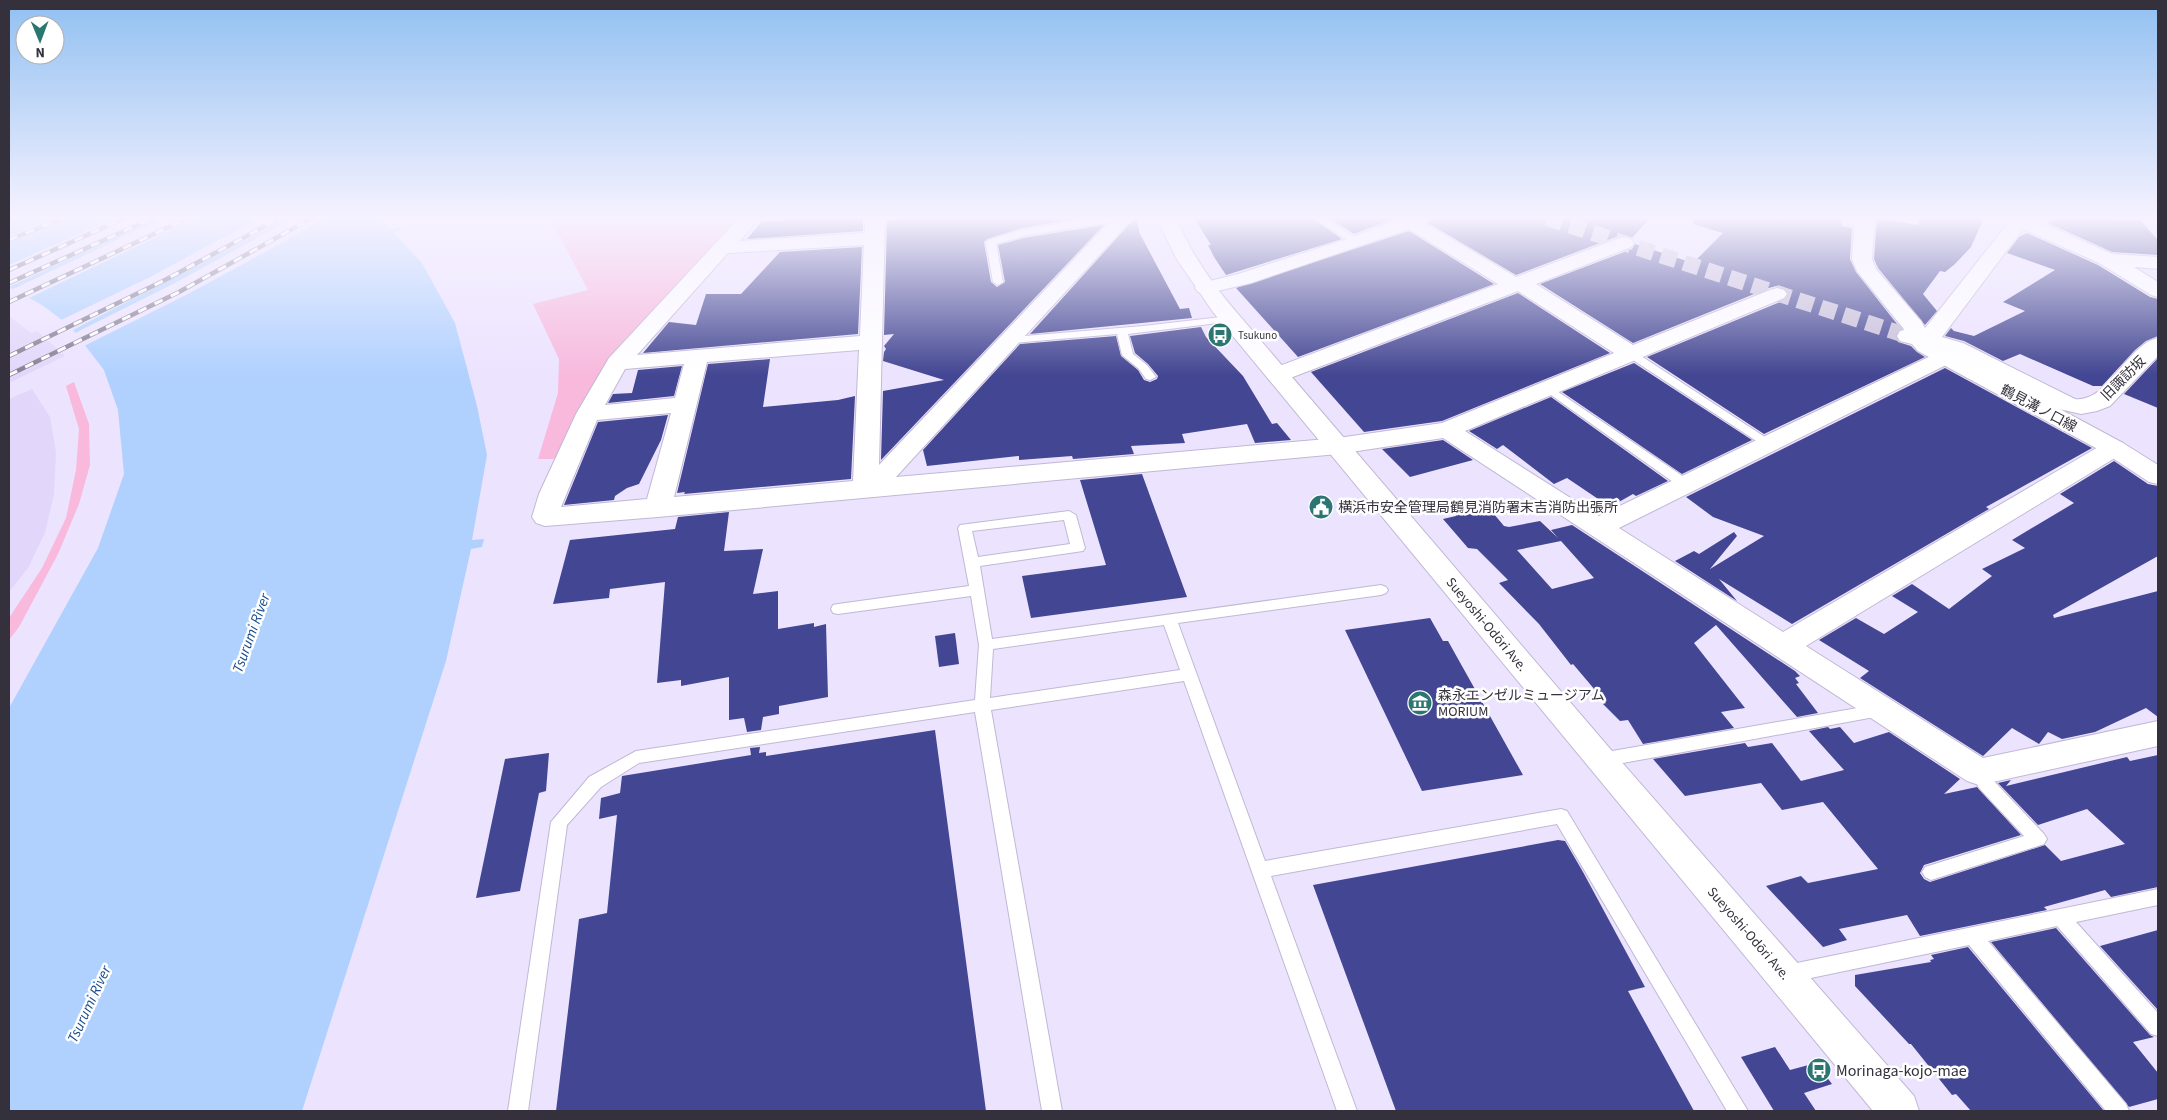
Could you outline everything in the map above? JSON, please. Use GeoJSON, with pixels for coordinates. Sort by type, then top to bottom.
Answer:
{"type":"FeatureCollection","features":[{"type":"Feature","properties":{"kind":"street"},"geometry":{"type":"LineString","coordinates":[[701,270],[618,363],[588,414],[552,494],[545,518],[1338,446],[1447,430],[1777,294]]}},
{"type":"Feature","properties":{"kind":"street"},"geometry":{"type":"LineString","coordinates":[[871,487],[866,481],[874,270]]}},
{"type":"Feature","properties":{"kind":"street"},"geometry":{"type":"LineString","coordinates":[[871,487],[1076,270]]}},
{"type":"Feature","properties":{"kind":"street","name":"Sueyoshi-Odōri Ave."},"geometry":{"type":"LineString","coordinates":[[1194,270],[1205,288],[1230,319],[1899,1111]]}},
{"type":"Feature","properties":{"kind":"street"},"geometry":{"type":"LineString","coordinates":[[1205,288],[1271,270]]}},
{"type":"Feature","properties":{"kind":"street"},"geometry":{"type":"LineString","coordinates":[[1495,270],[1631,354]]}},
{"type":"Feature","properties":{"kind":"street"},"geometry":{"type":"LineString","coordinates":[[1277,375],[1554,270]]}},
{"type":"Feature","properties":{"kind":"street","name":"鶴見溝ノ口線"},"geometry":{"type":"LineString","coordinates":[[1866,270],[1913,326],[1914,337],[1926,346],[2114,448],[2158,476]]}},
{"type":"Feature","properties":{"kind":"street"},"geometry":{"type":"LineString","coordinates":[[1914,337],[1934,332],[1982,270]]}},
{"type":"Feature","properties":{"kind":"street"},"geometry":{"type":"LineString","coordinates":[[2124,270],[2158,291]]}},
{"type":"Feature","properties":{"kind":"street","name":"旧諏訪坂"},"geometry":{"type":"LineString","coordinates":[[1914,337],[1939,342],[1955,348],[2067,404],[2079,407],[2092,406],[2102,401],[2153,348],[2158,346]]}},
{"type":"Feature","properties":{"kind":"street"},"geometry":{"type":"LineString","coordinates":[[618,363],[871,342]]}},
{"type":"Feature","properties":{"kind":"street"},"geometry":{"type":"LineString","coordinates":[[658,508],[697,357]]}},
{"type":"Feature","properties":{"kind":"street"},"geometry":{"type":"LineString","coordinates":[[1598,527],[1944,357]]}},
{"type":"Feature","properties":{"kind":"street"},"geometry":{"type":"LineString","coordinates":[[588,414],[684,404]]}},
{"type":"Feature","properties":{"kind":"street"},"geometry":{"type":"LineString","coordinates":[[1447,430],[1979,772],[2158,734]]}},
{"type":"Feature","properties":{"kind":"street"},"geometry":{"type":"LineString","coordinates":[[1782,646],[2114,448]]}},
{"type":"Feature","properties":{"kind":"lane"},"geometry":{"type":"LineString","coordinates":[[996,270],[998,282]]}},
{"type":"Feature","properties":{"kind":"lane"},"geometry":{"type":"LineString","coordinates":[[1012,340],[1122,331],[1230,319]]}},
{"type":"Feature","properties":{"kind":"lane"},"geometry":{"type":"LineString","coordinates":[[1122,331],[1128,355],[1143,366],[1150,377]]}},
{"type":"Feature","properties":{"kind":"lane"},"geometry":{"type":"LineString","coordinates":[[1631,354],[1768,443]]}},
{"type":"Feature","properties":{"kind":"lane"},"geometry":{"type":"LineString","coordinates":[[1548,388],[1685,484]]}},
{"type":"Feature","properties":{"kind":"lane"},"geometry":{"type":"LineString","coordinates":[[972,562],[1078,548],[1070,515],[966,528],[986,644],[982,705],[1052,1111]]}},
{"type":"Feature","properties":{"kind":"lane"},"geometry":{"type":"LineString","coordinates":[[838,608],[977,590]]}},
{"type":"Feature","properties":{"kind":"lane"},"geometry":{"type":"LineString","coordinates":[[986,644],[1381,590]]}},
{"type":"Feature","properties":{"kind":"lane"},"geometry":{"type":"LineString","coordinates":[[1169,619],[1347,1111]]}},
{"type":"Feature","properties":{"kind":"lane"},"geometry":{"type":"LineString","coordinates":[[518,1111],[559,822],[595,782],[636,757],[1189,674]]}},
{"type":"Feature","properties":{"kind":"lane"},"geometry":{"type":"LineString","coordinates":[[1601,760],[1880,710]]}},
{"type":"Feature","properties":{"kind":"lane"},"geometry":{"type":"LineString","coordinates":[[1930,872],[2038,839],[1985,783],[1979,772]]}},
{"type":"Feature","properties":{"kind":"lane"},"geometry":{"type":"LineString","coordinates":[[1260,870],[1561,816],[1738,1111]]}},
{"type":"Feature","properties":{"kind":"lane"},"geometry":{"type":"LineString","coordinates":[[1785,974],[2158,897]]}},
{"type":"Feature","properties":{"kind":"lane"},"geometry":{"type":"LineString","coordinates":[[2060,917],[2158,1027]]}},
{"type":"Feature","properties":{"kind":"lane"},"geometry":{"type":"LineString","coordinates":[[1972,935],[2119,1111]]}},
{"type":"Feature","properties":{"kind":"shaded area"},"geometry":{"type":"Polygon","coordinates":[[[578,270],[701,270],[595,389],[555,459],[538,459],[558,393],[559,359],[533,304],[588,290],[578,270]]]}},
{"type":"Feature","properties":{"kind":"shaded area"},"geometry":{"type":"Polygon","coordinates":[[[9,316],[31,333],[37,331],[65,356],[9,383],[9,316]]]}},
{"type":"Feature","properties":{"kind":"shaded area"},"geometry":{"type":"Polygon","coordinates":[[[74,382],[89,424],[90,465],[79,504],[58,554],[19,627],[9,640],[9,618],[42,568],[66,518],[76,470],[79,429],[66,386],[74,382]]]}},
{"type":"Feature","properties":{"kind":"shaded area"},"geometry":{"type":"Polygon","coordinates":[[[32,389],[50,417],[56,452],[54,494],[45,533],[28,568],[9,592],[9,399],[32,389]]]}},
{"type":"Feature","properties":{"kind":"water","name":"Tsurumi River"},"geometry":{"type":"Polygon","coordinates":[[[9,270],[426,270],[455,323],[477,406],[487,455],[472,540],[484,539],[482,547],[471,549],[446,661],[302,1111],[9,1111],[9,708],[98,548],[124,474],[118,410],[104,370],[70,326],[42,305],[9,287],[9,270]]]}},
{"type":"Feature","properties":{"kind":"pier"},"geometry":{"type":"Polygon","coordinates":[[[9,270],[45,270],[9,287],[9,270]]]}},
{"type":"Feature","properties":{"kind":"pier"},"geometry":{"type":"Polygon","coordinates":[[[53,270],[87,270],[27,299],[11,290],[53,270]]]}},
{"type":"Feature","properties":{"kind":"pier"},"geometry":{"type":"Polygon","coordinates":[[[163,270],[188,270],[71,331],[59,321],[163,270]]]}},
{"type":"Feature","properties":{"kind":"pier"},"geometry":{"type":"Polygon","coordinates":[[[198,270],[231,270],[84,346],[73,334],[198,270]]]}},
{"type":"Feature","properties":{"kind":"building"},"geometry":{"type":"Polygon","coordinates":[[[763,270],[861,270],[858,334],[643,353],[669,322],[696,325],[706,294],[741,294],[763,270]]]}},
{"type":"Feature","properties":{"kind":"building"},"geometry":{"type":"Polygon","coordinates":[[[886,270],[989,270],[991,282],[997,287],[1005,282],[1003,270],[1061,270],[881,460],[883,391],[944,380],[883,361],[886,349],[884,346],[894,334],[884,335],[886,270]]]}},
{"type":"Feature","properties":{"kind":"building"},"geometry":{"type":"Polygon","coordinates":[[[1088,270],[1159,270],[1180,309],[1189,308],[1192,318],[1030,334],[1088,270]]]}},
{"type":"Feature","properties":{"kind":"building"},"geometry":{"type":"Polygon","coordinates":[[[1223,270],[1241,270],[1226,275],[1223,270]]]}},
{"type":"Feature","properties":{"kind":"building"},"geometry":{"type":"Polygon","coordinates":[[[1290,270],[1472,270],[1494,284],[1298,357],[1236,288],[1290,270]]]}},
{"type":"Feature","properties":{"kind":"building"},"geometry":{"type":"Polygon","coordinates":[[[1508,270],[1528,270],[1516,275],[1508,270]]]}},
{"type":"Feature","properties":{"kind":"building"},"geometry":{"type":"Polygon","coordinates":[[[1576,270],[1855,270],[1901,329],[1895,335],[1898,342],[1911,346],[1925,357],[1764,434],[1647,357],[1785,300],[1789,294],[1785,288],[1776,286],[1769,288],[1633,343],[1540,284],[1576,270]]]}},
{"type":"Feature","properties":{"kind":"building"},"geometry":{"type":"Polygon","coordinates":[[[1880,270],[1947,270],[1945,272],[1940,271],[1923,294],[1937,311],[1925,325],[1880,270]]]}},
{"type":"Feature","properties":{"kind":"building"},"geometry":{"type":"Polygon","coordinates":[[[2055,270],[2107,270],[2150,297],[2158,299],[2158,336],[2146,341],[2135,350],[2102,386],[2093,386],[2020,354],[2003,361],[1964,341],[1945,336],[1951,328],[1954,331],[1974,336],[2025,311],[2003,302],[2055,270]]]}},
{"type":"Feature","properties":{"kind":"building"},"geometry":{"type":"Polygon","coordinates":[[[1518,293],[1610,353],[1442,421],[1364,432],[1311,372],[1518,293]]]}},
{"type":"Feature","properties":{"kind":"building"},"geometry":{"type":"Polygon","coordinates":[[[1201,327],[1206,337],[1243,376],[1272,424],[1277,423],[1291,440],[1255,443],[1247,424],[1182,434],[1185,443],[1131,446],[1134,454],[1073,459],[1072,456],[1019,460],[1019,456],[927,466],[923,450],[1020,344],[1116,336],[1121,356],[1138,370],[1144,380],[1150,382],[1157,379],[1158,376],[1135,353],[1130,336],[1201,327]]]}},
{"type":"Feature","properties":{"kind":"building"},"geometry":{"type":"Polygon","coordinates":[[[2158,358],[2158,408],[2124,394],[2158,358]]]}},
{"type":"Feature","properties":{"kind":"building"},"geometry":{"type":"Polygon","coordinates":[[[770,359],[763,407],[838,400],[855,396],[851,479],[684,494],[685,492],[677,493],[708,364],[770,359]]]}},
{"type":"Feature","properties":{"kind":"building"},"geometry":{"type":"Polygon","coordinates":[[[1634,363],[1752,440],[1682,474],[1562,392],[1634,363]]]}},
{"type":"Feature","properties":{"kind":"building"},"geometry":{"type":"Polygon","coordinates":[[[682,366],[674,396],[608,403],[613,394],[632,393],[638,370],[682,366]]]}},
{"type":"Feature","properties":{"kind":"building"},"geometry":{"type":"Polygon","coordinates":[[[1945,368],[2092,448],[1986,507],[1989,509],[1792,624],[1719,579],[1737,601],[1675,561],[1694,551],[1699,554],[1734,532],[1737,536],[1710,569],[1764,536],[1713,517],[1686,497],[1945,368]]]}},
{"type":"Feature","properties":{"kind":"building"},"geometry":{"type":"Polygon","coordinates":[[[1551,397],[1668,481],[1636,496],[1633,494],[1610,507],[1567,478],[1554,484],[1503,445],[1497,449],[1469,431],[1551,397]]]}},
{"type":"Feature","properties":{"kind":"building"},"geometry":{"type":"Polygon","coordinates":[[[668,415],[661,440],[639,484],[627,488],[615,496],[614,500],[564,505],[598,422],[668,415]]]}},
{"type":"Feature","properties":{"kind":"building"},"geometry":{"type":"Polygon","coordinates":[[[1443,440],[1473,460],[1410,477],[1382,449],[1443,440]]]}},
{"type":"Feature","properties":{"kind":"building"},"geometry":{"type":"Polygon","coordinates":[[[2114,461],[2148,484],[2158,486],[2158,556],[2053,615],[2054,618],[2158,591],[2158,717],[2146,708],[2095,732],[2062,739],[2048,732],[2039,744],[2012,728],[1983,756],[1860,678],[1869,671],[1819,640],[1856,618],[1884,634],[1918,612],[1892,596],[1912,584],[1949,609],[1992,576],[1982,569],[2025,548],[2012,540],[2074,503],[2060,494],[2114,461]]]}},
{"type":"Feature","properties":{"kind":"building"},"geometry":{"type":"Polygon","coordinates":[[[1142,474],[1187,597],[1031,618],[1022,576],[1106,565],[1080,480],[1142,474]]]}},
{"type":"Feature","properties":{"kind":"building"},"geometry":{"type":"Polygon","coordinates":[[[1488,507],[1504,526],[1509,527],[1540,521],[1558,538],[1551,530],[1572,525],[1795,671],[1800,676],[1795,678],[1799,683],[1796,684],[1818,713],[1797,717],[1716,625],[1694,643],[1745,708],[1721,712],[1734,728],[1643,744],[1628,720],[1620,721],[1603,704],[1606,703],[1573,664],[1571,665],[1539,624],[1499,583],[1508,580],[1477,549],[1468,548],[1443,519],[1456,516],[1456,513],[1465,509],[1475,508],[1479,511],[1488,507]],[[1561,541],[1517,550],[1552,589],[1594,578],[1561,541]]]}},
{"type":"Feature","properties":{"kind":"building"},"geometry":{"type":"Polygon","coordinates":[[[729,512],[724,551],[763,549],[753,594],[778,591],[778,629],[814,623],[814,627],[826,624],[828,697],[779,706],[779,714],[763,717],[761,730],[747,732],[744,718],[729,720],[729,677],[681,686],[681,680],[657,683],[665,582],[610,589],[609,598],[553,604],[570,540],[675,529],[678,517],[729,512]]]}},
{"type":"Feature","properties":{"kind":"building"},"geometry":{"type":"Polygon","coordinates":[[[1430,618],[1443,641],[1448,641],[1523,775],[1422,791],[1345,630],[1430,618]]]}},
{"type":"Feature","properties":{"kind":"building"},"geometry":{"type":"Polygon","coordinates":[[[955,633],[959,664],[939,667],[935,636],[955,633]]]}},
{"type":"Feature","properties":{"kind":"building"},"geometry":{"type":"Polygon","coordinates":[[[1828,727],[1830,729],[1840,727],[1854,743],[1889,732],[1960,779],[1944,794],[1977,787],[2021,835],[1924,865],[1920,873],[1924,879],[1930,882],[2045,845],[2061,861],[2125,844],[2087,809],[2038,825],[1998,783],[2011,780],[2006,786],[2127,757],[2130,761],[2158,755],[2158,887],[2111,897],[2105,890],[2044,907],[2047,910],[1920,936],[1907,915],[1839,929],[1847,940],[1823,947],[1766,886],[1801,876],[1808,883],[1878,869],[1823,802],[1782,810],[1761,783],[1685,796],[1653,759],[1745,743],[1748,747],[1772,743],[1801,781],[1844,770],[1809,731],[1828,727]]]}},
{"type":"Feature","properties":{"kind":"building"},"geometry":{"type":"Polygon","coordinates":[[[935,730],[986,1111],[556,1111],[579,919],[607,913],[617,815],[599,819],[601,798],[620,793],[622,776],[751,755],[750,748],[760,747],[759,753],[766,752],[766,756],[935,730]]]}},
{"type":"Feature","properties":{"kind":"building"},"geometry":{"type":"Polygon","coordinates":[[[549,753],[546,791],[539,793],[520,891],[476,898],[505,759],[549,753]]]}},
{"type":"Feature","properties":{"kind":"building"},"geometry":{"type":"Polygon","coordinates":[[[1558,840],[1565,841],[1645,987],[1628,991],[1694,1111],[1396,1111],[1313,885],[1558,840]]]}},
{"type":"Feature","properties":{"kind":"building"},"geometry":{"type":"Polygon","coordinates":[[[2056,928],[2150,1035],[2154,1037],[2133,1042],[2158,1073],[2158,1099],[2129,1107],[1991,942],[2056,928]]]}},
{"type":"Feature","properties":{"kind":"building"},"geometry":{"type":"Polygon","coordinates":[[[2158,930],[2158,1010],[2100,946],[2158,930]]]}},
{"type":"Feature","properties":{"kind":"building"},"geometry":{"type":"Polygon","coordinates":[[[1968,947],[2104,1111],[1971,1111],[1956,1094],[1952,1095],[1911,1044],[1855,986],[1855,975],[1931,962],[1930,960],[1934,959],[1931,955],[1968,947]]]}},
{"type":"Feature","properties":{"kind":"building"},"geometry":{"type":"Polygon","coordinates":[[[1775,1047],[1790,1070],[1816,1063],[1832,1084],[1804,1093],[1816,1111],[1774,1111],[1741,1057],[1775,1047]]]}},
{"type":"Feature","properties":{"kind":"tunnel"},"geometry":{"type":"LineString","coordinates":[[1707,270],[1908,336]]}},
{"type":"Feature","properties":{"kind":"railway"},"geometry":{"type":"LineString","coordinates":[[9,283],[37,270]]}},
{"type":"Feature","properties":{"kind":"railway"},"geometry":{"type":"LineString","coordinates":[[9,302],[77,270]]}},
{"type":"Feature","properties":{"kind":"railway"},"geometry":{"type":"LineString","coordinates":[[9,356],[183,270]]}},
{"type":"Feature","properties":{"kind":"railway"},"geometry":{"type":"LineString","coordinates":[[9,375],[179,292],[218,270]]}},
{"type":"Feature","properties":{"kind":"place","name":"Tsukuno"},"geometry":{"type":"Point","coordinates":[1220,335]}},
{"type":"Feature","properties":{"kind":"place","name":"横浜市安全管理局鶴見消防署末吉消防出張所"},"geometry":{"type":"Point","coordinates":[1321,507]}},
{"type":"Feature","properties":{"kind":"place","name":"森永エンゼルミュージアム MORIUM"},"geometry":{"type":"Point","coordinates":[1420,703]}},
{"type":"Feature","properties":{"kind":"place","name":"Morinaga-kojo-mae"},"geometry":{"type":"Point","coordinates":[1819,1070]}}]}
